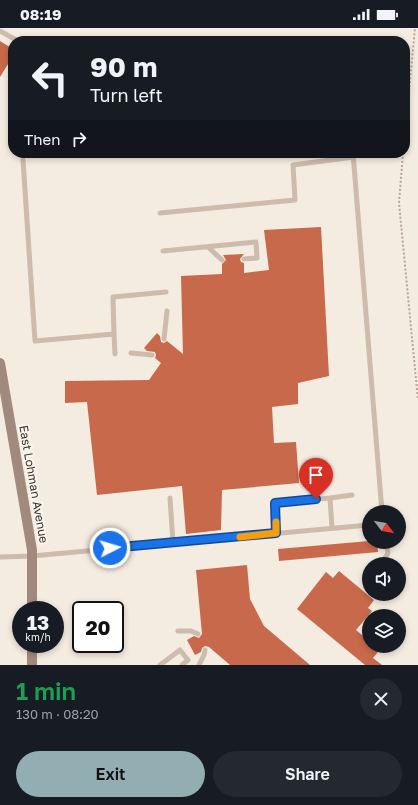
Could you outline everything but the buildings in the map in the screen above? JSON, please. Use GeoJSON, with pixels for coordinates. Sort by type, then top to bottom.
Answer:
{"type":"FeatureCollection","features":[{"type":"Feature","properties":{"kind":"main road","name":"East Lohman Avenue"},"geometry":{"type":"LineString","coordinates":[[0,363],[32,550],[32,601]]}},
{"type":"Feature","properties":{"kind":"main road"},"geometry":{"type":"LineString","coordinates":[[32,653],[32,665]]}},
{"type":"Feature","properties":{"kind":"lane"},"geometry":{"type":"LineString","coordinates":[[0,31],[9,36]]}},
{"type":"Feature","properties":{"kind":"lane"},"geometry":{"type":"LineString","coordinates":[[160,213],[295,200],[293,165],[335,158]]}},
{"type":"Feature","properties":{"kind":"lane"},"geometry":{"type":"LineString","coordinates":[[353,158],[381,505]]}},
{"type":"Feature","properties":{"kind":"lane"},"geometry":{"type":"LineString","coordinates":[[23,160],[35,341],[114,334]]}},
{"type":"Feature","properties":{"kind":"lane"},"geometry":{"type":"LineString","coordinates":[[163,251],[256,242],[257,258],[244,259]]}},
{"type":"Feature","properties":{"kind":"lane"},"geometry":{"type":"LineString","coordinates":[[208,247],[222,260]]}},
{"type":"Feature","properties":{"kind":"lane"},"geometry":{"type":"LineString","coordinates":[[115,354],[113,297],[166,292]]}},
{"type":"Feature","properties":{"kind":"lane"},"geometry":{"type":"LineString","coordinates":[[164,339],[167,311]]}},
{"type":"Feature","properties":{"kind":"lane"},"geometry":{"type":"LineString","coordinates":[[131,353],[152,355]]}},
{"type":"Feature","properties":{"kind":"lane"},"geometry":{"type":"LineString","coordinates":[[276,533],[275,503],[352,495]]}},
{"type":"Feature","properties":{"kind":"lane"},"geometry":{"type":"LineString","coordinates":[[170,498],[173,543]]}},
{"type":"Feature","properties":{"kind":"lane"},"geometry":{"type":"LineString","coordinates":[[330,498],[332,528]]}},
{"type":"Feature","properties":{"kind":"lane"},"geometry":{"type":"LineString","coordinates":[[0,557],[32,556],[362,526]]}},
{"type":"Feature","properties":{"kind":"lane"},"geometry":{"type":"LineString","coordinates":[[178,630],[198,634]]}},
{"type":"Feature","properties":{"kind":"lane"},"geometry":{"type":"LineString","coordinates":[[160,665],[180,650],[188,660],[182,665]]}},
{"type":"Feature","properties":{"kind":"lane"},"geometry":{"type":"LineString","coordinates":[[199,665],[205,650]]}},
{"type":"Feature","properties":{"kind":"path"},"geometry":{"type":"LineString","coordinates":[[410,82],[415,28]]}},
{"type":"Feature","properties":{"kind":"path"},"geometry":{"type":"LineString","coordinates":[[404,158],[399,203],[418,400]]}},
{"type":"Feature","properties":{"kind":"slow traffic"},"geometry":{"type":"LineString","coordinates":[[240,537],[276,533],[276,522]]}},
{"type":"Feature","properties":{"kind":"route"},"geometry":{"type":"LineString","coordinates":[[110,548],[276,533],[275,503],[316,499]]}}]}
